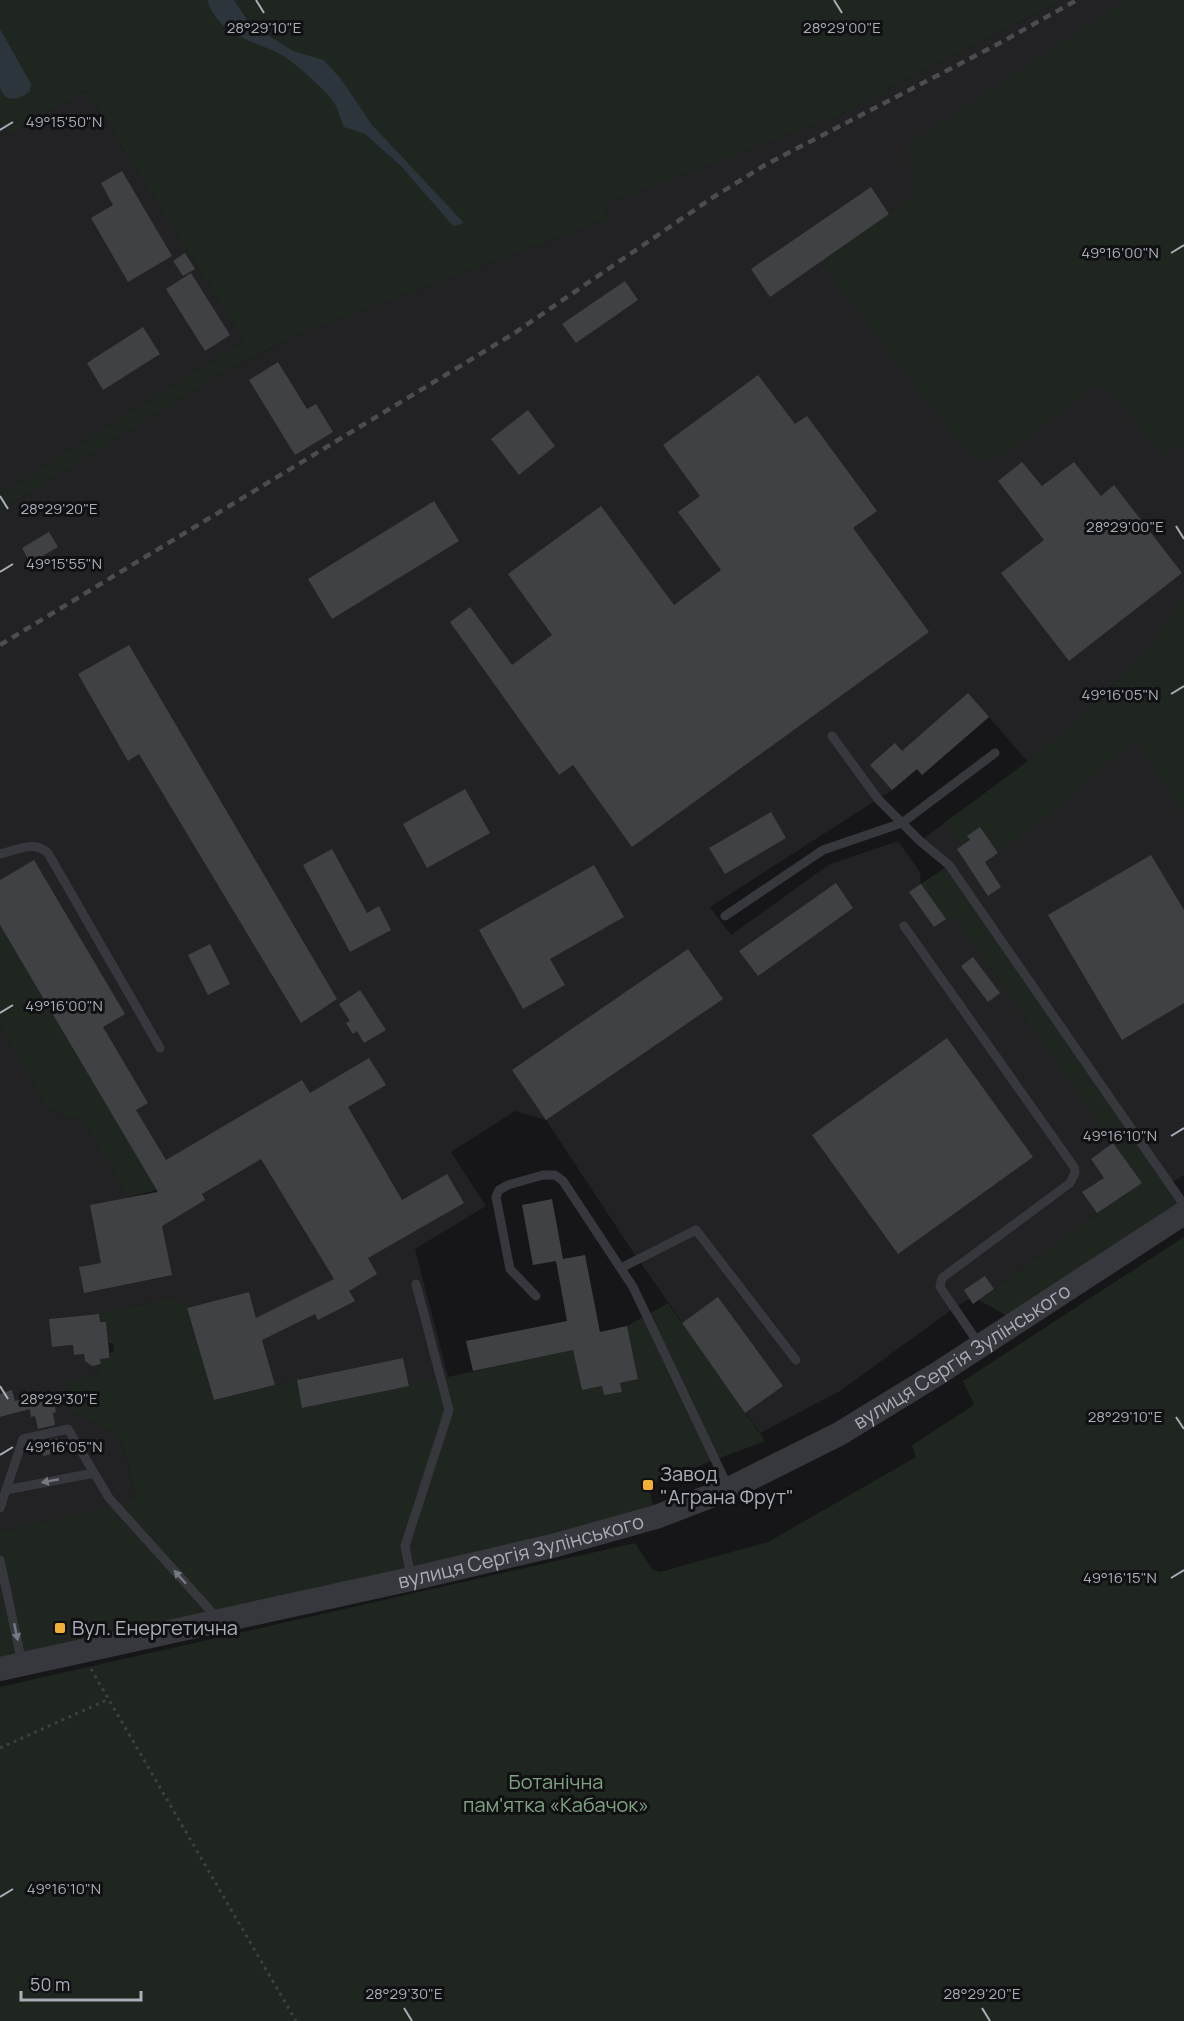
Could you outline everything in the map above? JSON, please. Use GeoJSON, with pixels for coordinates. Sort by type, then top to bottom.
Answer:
{"type":"FeatureCollection","features":[{"type":"Feature","properties":{"kind":"street","name":"вулиця Сергія Зулінського"},"geometry":{"type":"LineString","coordinates":[[11,1666],[556,1545],[656,1517],[729,1489],[838,1434],[980,1346],[1184,1214]]}},
{"type":"Feature","properties":{"kind":"lane"},"geometry":{"type":"LineString","coordinates":[[832,736],[878,799],[949,865],[1184,1205]]}},
{"type":"Feature","properties":{"kind":"lane"},"geometry":{"type":"LineString","coordinates":[[725,916],[823,850],[902,823],[995,753]]}},
{"type":"Feature","properties":{"kind":"lane"},"geometry":{"type":"LineString","coordinates":[[0,854],[33,846],[42,847],[48,854],[160,1048]]}},
{"type":"Feature","properties":{"kind":"lane"},"geometry":{"type":"LineString","coordinates":[[904,926],[1074,1167],[1075,1173],[1070,1184],[942,1278],[940,1286],[942,1290],[980,1346]]}},
{"type":"Feature","properties":{"kind":"lane"},"geometry":{"type":"LineString","coordinates":[[536,1296],[510,1269],[496,1197],[499,1190],[508,1185],[543,1175],[555,1175],[563,1181],[633,1287],[729,1489]]}},
{"type":"Feature","properties":{"kind":"lane"},"geometry":{"type":"LineString","coordinates":[[621,1268],[696,1230],[796,1360]]}},
{"type":"Feature","properties":{"kind":"lane"},"geometry":{"type":"LineString","coordinates":[[411,1579],[405,1546],[448,1410],[416,1284]]}},
{"type":"Feature","properties":{"kind":"lane"},"geometry":{"type":"LineString","coordinates":[[0,1508],[23,1439],[68,1429],[109,1498],[220,1621]]}},
{"type":"Feature","properties":{"kind":"lane"},"geometry":{"type":"LineString","coordinates":[[6,1490],[94,1473]]}},
{"type":"Feature","properties":{"kind":"lane"},"geometry":{"type":"LineString","coordinates":[[0,1560],[11,1666]]}},
{"type":"Feature","properties":{"kind":"path"},"geometry":{"type":"LineString","coordinates":[[80,1652],[296,2021]]}},
{"type":"Feature","properties":{"kind":"path"},"geometry":{"type":"LineString","coordinates":[[0,1748],[109,1699]]}},
{"type":"Feature","properties":{"kind":"shaded area"},"geometry":{"type":"Polygon","coordinates":[[[207,0],[234,0],[249,23],[293,51],[324,60],[341,79],[372,125],[464,223],[453,226],[401,166],[365,134],[344,127],[333,101],[312,79],[288,59],[221,24],[207,0]]]}},
{"type":"Feature","properties":{"kind":"shaded area"},"geometry":{"type":"Polygon","coordinates":[[[1062,0],[1184,0],[1184,1175],[1169,1184],[949,865],[920,841],[1028,762],[989,717],[892,790],[710,907],[731,935],[828,865],[898,841],[920,872],[921,884],[954,915],[1142,1183],[973,1304],[969,1299],[954,1308],[840,1391],[760,1433],[631,1249],[546,1120],[515,1111],[451,1152],[486,1206],[415,1249],[448,1377],[409,1386],[403,1358],[275,1385],[249,1292],[187,1308],[176,1297],[99,1314],[50,1319],[53,1347],[73,1345],[74,1355],[84,1354],[85,1361],[92,1365],[101,1364],[72,1412],[121,1438],[136,1501],[0,1532],[0,1417],[18,1412],[12,1391],[0,1394],[0,1024],[41,1098],[52,1111],[84,1122],[129,1197],[156,1192],[156,1190],[0,925],[0,511],[222,373],[297,335],[608,219],[602,205],[835,117],[1062,0]]]}},
{"type":"Feature","properties":{"kind":"shaded area"},"geometry":{"type":"Polygon","coordinates":[[[0,29],[31,84],[30,91],[22,97],[9,98],[5,96],[0,87],[0,29]]]}},
{"type":"Feature","properties":{"kind":"shaded area"},"geometry":{"type":"Polygon","coordinates":[[[86,90],[244,341],[0,494],[0,120],[9,135],[86,90]]]}},
{"type":"Feature","properties":{"kind":"green space"},"geometry":{"type":"Polygon","coordinates":[[[0,0],[230,0],[235,3],[234,0],[1062,0],[835,117],[603,205],[608,219],[297,335],[222,373],[0,511],[0,494],[244,341],[86,90],[9,135],[0,120],[0,0]]]}},
{"type":"Feature","properties":{"kind":"green space"},"geometry":{"type":"Polygon","coordinates":[[[1126,0],[1184,0],[1184,442],[1162,455],[1109,389],[1094,387],[1002,456],[986,460],[967,453],[820,262],[912,196],[909,144],[1126,0]]]}},
{"type":"Feature","properties":{"kind":"green space"},"geometry":{"type":"Polygon","coordinates":[[[1184,598],[1184,816],[1135,738],[1058,807],[998,853],[981,827],[967,836],[969,840],[962,846],[945,822],[1044,748],[1106,694],[1161,632],[1184,598]]]}},
{"type":"Feature","properties":{"kind":"green space"},"geometry":{"type":"Polygon","coordinates":[[[949,865],[1181,1201],[1007,1316],[979,1300],[1141,1183],[954,916],[946,919],[921,884],[949,865]]]}},
{"type":"Feature","properties":{"kind":"green space"},"geometry":{"type":"Polygon","coordinates":[[[0,925],[157,1190],[129,1197],[84,1122],[52,1111],[41,1098],[0,1024],[0,925]]]}},
{"type":"Feature","properties":{"kind":"green space","name":"Ботанічна пам'ятка «Кабачок»"},"geometry":{"type":"Polygon","coordinates":[[[1184,1237],[1184,2021],[0,2021],[0,1687],[635,1543],[652,1569],[660,1572],[768,1542],[916,1457],[912,1445],[974,1405],[963,1381],[1184,1237]]]}},
{"type":"Feature","properties":{"kind":"green space"},"geometry":{"type":"Polygon","coordinates":[[[176,1297],[187,1308],[214,1400],[297,1380],[303,1408],[573,1350],[582,1390],[602,1386],[604,1395],[621,1392],[620,1383],[638,1378],[627,1326],[668,1303],[765,1441],[648,1485],[656,1517],[0,1669],[0,1532],[136,1500],[121,1438],[72,1412],[67,1383],[95,1375],[101,1364],[100,1359],[109,1358],[108,1353],[114,1352],[113,1343],[108,1343],[106,1322],[100,1322],[99,1314],[176,1297]]]}},
{"type":"Feature","properties":{"kind":"building"},"geometry":{"type":"Polygon","coordinates":[[[122,171],[172,256],[128,282],[91,218],[113,205],[101,183],[122,171]]]}},
{"type":"Feature","properties":{"kind":"building"},"geometry":{"type":"Polygon","coordinates":[[[871,187],[889,214],[770,297],[751,269],[871,187]]]}},
{"type":"Feature","properties":{"kind":"building"},"geometry":{"type":"Polygon","coordinates":[[[185,253],[195,269],[183,276],[173,261],[185,253]]]}},
{"type":"Feature","properties":{"kind":"building"},"geometry":{"type":"Polygon","coordinates":[[[191,273],[230,335],[205,351],[166,289],[191,273]]]}},
{"type":"Feature","properties":{"kind":"building"},"geometry":{"type":"Polygon","coordinates":[[[625,281],[638,300],[576,343],[562,324],[625,281]]]}},
{"type":"Feature","properties":{"kind":"building"},"geometry":{"type":"Polygon","coordinates":[[[143,327],[160,354],[103,390],[87,363],[143,327]]]}},
{"type":"Feature","properties":{"kind":"building"},"geometry":{"type":"Polygon","coordinates":[[[278,362],[307,409],[316,404],[333,432],[295,455],[249,380],[278,362]]]}},
{"type":"Feature","properties":{"kind":"building"},"geometry":{"type":"Polygon","coordinates":[[[758,375],[795,424],[807,416],[877,511],[853,528],[929,632],[632,847],[573,765],[559,775],[450,622],[470,607],[512,665],[552,635],[508,574],[601,506],[674,605],[721,570],[678,512],[700,496],[663,445],[758,375]]]}},
{"type":"Feature","properties":{"kind":"building"},"geometry":{"type":"Polygon","coordinates":[[[528,410],[555,446],[519,475],[491,439],[528,410]]]}},
{"type":"Feature","properties":{"kind":"building"},"geometry":{"type":"Polygon","coordinates":[[[1022,462],[1042,486],[1074,462],[1101,496],[1114,485],[1182,573],[1069,661],[1001,573],[1044,540],[998,481],[1022,462]]]}},
{"type":"Feature","properties":{"kind":"building"},"geometry":{"type":"Polygon","coordinates":[[[434,501],[459,541],[332,619],[308,579],[434,501]]]}},
{"type":"Feature","properties":{"kind":"building"},"geometry":{"type":"Polygon","coordinates":[[[49,532],[58,547],[30,563],[22,548],[49,532]]]}},
{"type":"Feature","properties":{"kind":"building"},"geometry":{"type":"Polygon","coordinates":[[[129,645],[337,999],[301,1023],[139,754],[128,761],[78,674],[129,645]]]}},
{"type":"Feature","properties":{"kind":"building"},"geometry":{"type":"Polygon","coordinates":[[[968,693],[989,717],[922,775],[917,769],[892,790],[870,765],[895,743],[902,751],[968,693]]]}},
{"type":"Feature","properties":{"kind":"building"},"geometry":{"type":"Polygon","coordinates":[[[465,789],[490,833],[427,868],[403,824],[465,789]]]}},
{"type":"Feature","properties":{"kind":"building"},"geometry":{"type":"Polygon","coordinates":[[[771,812],[786,838],[725,874],[709,848],[771,812]]]}},
{"type":"Feature","properties":{"kind":"building"},"geometry":{"type":"Polygon","coordinates":[[[980,827],[998,853],[985,862],[1001,887],[988,896],[957,849],[970,840],[967,836],[980,827]]]}},
{"type":"Feature","properties":{"kind":"building"},"geometry":{"type":"Polygon","coordinates":[[[332,849],[367,913],[379,906],[391,930],[350,952],[303,865],[332,849]]]}},
{"type":"Feature","properties":{"kind":"building"},"geometry":{"type":"Polygon","coordinates":[[[1151,855],[1184,910],[1184,1003],[1122,1040],[1048,915],[1151,855]]]}},
{"type":"Feature","properties":{"kind":"building"},"geometry":{"type":"Polygon","coordinates":[[[34,860],[125,1014],[103,1027],[148,1103],[136,1110],[166,1160],[302,1080],[310,1093],[369,1058],[386,1085],[348,1107],[402,1200],[447,1174],[464,1203],[368,1258],[377,1274],[349,1291],[355,1301],[318,1320],[315,1314],[262,1340],[275,1385],[214,1400],[187,1308],[249,1292],[256,1318],[334,1279],[261,1159],[202,1194],[205,1200],[162,1226],[172,1275],[84,1293],[79,1267],[101,1263],[90,1205],[158,1192],[0,925],[0,880],[34,860]]]}},
{"type":"Feature","properties":{"kind":"building"},"geometry":{"type":"Polygon","coordinates":[[[594,865],[624,917],[550,959],[565,985],[523,1009],[479,930],[594,865]]]}},
{"type":"Feature","properties":{"kind":"building"},"geometry":{"type":"Polygon","coordinates":[[[836,883],[853,908],[758,976],[739,951],[836,883]]]}},
{"type":"Feature","properties":{"kind":"building"},"geometry":{"type":"Polygon","coordinates":[[[921,884],[946,919],[934,927],[909,892],[921,884]]]}},
{"type":"Feature","properties":{"kind":"building"},"geometry":{"type":"Polygon","coordinates":[[[210,944],[230,984],[208,995],[188,955],[210,944]]]}},
{"type":"Feature","properties":{"kind":"building"},"geometry":{"type":"Polygon","coordinates":[[[688,949],[723,999],[546,1120],[512,1070],[688,949]]]}},
{"type":"Feature","properties":{"kind":"building"},"geometry":{"type":"Polygon","coordinates":[[[973,957],[1000,993],[988,1002],[961,966],[973,957]]]}},
{"type":"Feature","properties":{"kind":"building"},"geometry":{"type":"Polygon","coordinates":[[[360,990],[386,1030],[364,1043],[357,1031],[353,1034],[346,1023],[350,1021],[339,1004],[360,990]]]}},
{"type":"Feature","properties":{"kind":"building"},"geometry":{"type":"Polygon","coordinates":[[[947,1038],[1033,1157],[898,1254],[812,1135],[947,1038]]]}},
{"type":"Feature","properties":{"kind":"building"},"geometry":{"type":"Polygon","coordinates":[[[1113,1143],[1142,1183],[1097,1213],[1082,1192],[1104,1178],[1091,1159],[1113,1143]]]}},
{"type":"Feature","properties":{"kind":"building"},"geometry":{"type":"Polygon","coordinates":[[[552,1199],[563,1259],[585,1255],[600,1332],[627,1326],[638,1379],[620,1383],[622,1392],[604,1395],[602,1386],[582,1390],[573,1350],[473,1371],[466,1341],[567,1321],[556,1261],[533,1265],[522,1205],[552,1199]]]}},
{"type":"Feature","properties":{"kind":"building"},"geometry":{"type":"Polygon","coordinates":[[[985,1276],[994,1289],[973,1304],[964,1290],[985,1276]]]}},
{"type":"Feature","properties":{"kind":"building"},"geometry":{"type":"Polygon","coordinates":[[[718,1297],[783,1386],[745,1413],[682,1323],[718,1297]]]}},
{"type":"Feature","properties":{"kind":"building"},"geometry":{"type":"Polygon","coordinates":[[[99,1314],[100,1322],[106,1322],[109,1352],[109,1358],[100,1359],[101,1364],[92,1366],[85,1361],[84,1354],[74,1355],[73,1345],[52,1347],[49,1319],[99,1314]]]}},
{"type":"Feature","properties":{"kind":"building"},"geometry":{"type":"Polygon","coordinates":[[[403,1358],[409,1386],[302,1408],[297,1380],[403,1358]]]}},
{"type":"Feature","properties":{"kind":"building"},"geometry":{"type":"Polygon","coordinates":[[[12,1390],[15,1401],[52,1393],[56,1412],[53,1413],[55,1425],[38,1429],[35,1416],[31,1417],[30,1409],[0,1417],[0,1394],[12,1390]]]}},
{"type":"Feature","properties":{"kind":"building"},"geometry":{"type":"Polygon","coordinates":[[[57,1438],[60,1452],[43,1456],[40,1442],[57,1438]]]}},
{"type":"Feature","properties":{"kind":"railway"},"geometry":{"type":"LineString","coordinates":[[0,645],[513,334],[712,198],[765,165],[998,44],[1077,0]]}},
{"type":"Feature","properties":{"kind":"place","name":"Завод \"Аграна Фрут\""},"geometry":{"type":"Point","coordinates":[648,1485]}},
{"type":"Feature","properties":{"kind":"place","name":"Вул. Енергетична"},"geometry":{"type":"Point","coordinates":[60,1628]}}]}
